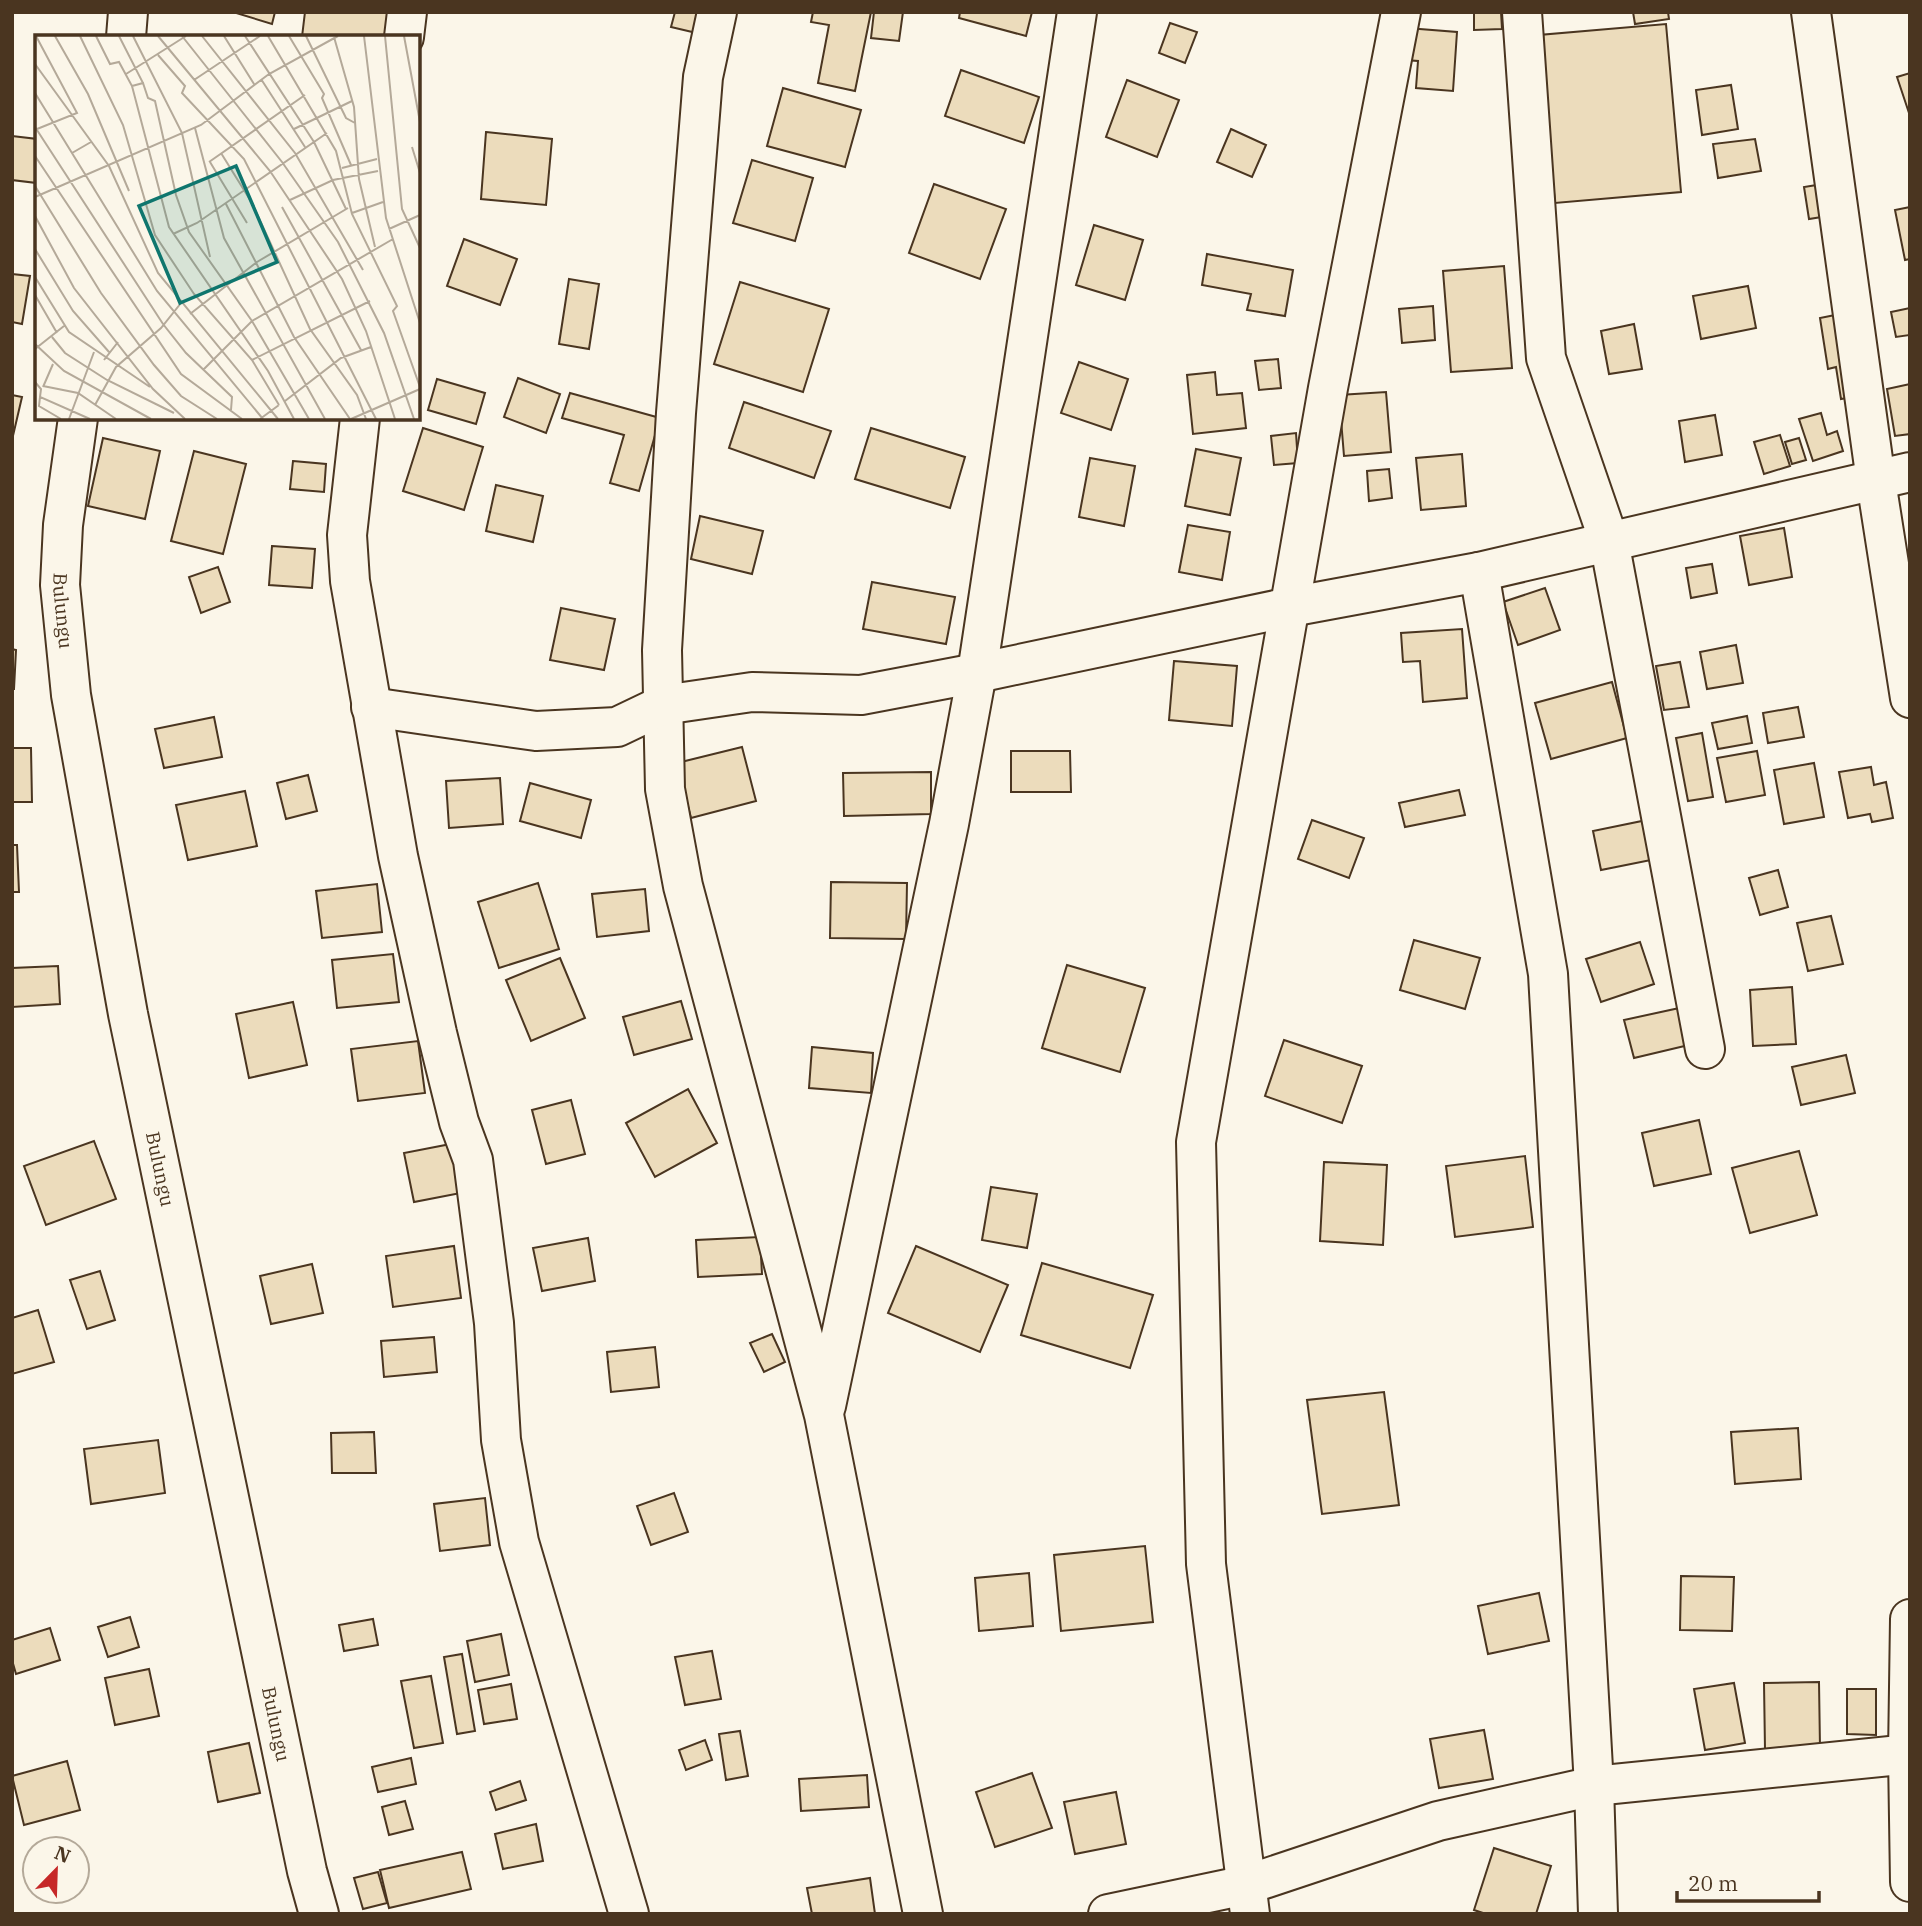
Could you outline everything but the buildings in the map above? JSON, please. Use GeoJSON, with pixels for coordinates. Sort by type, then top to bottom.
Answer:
{"type":"FeatureCollection","features":[{"type":"Feature","properties":{"kind":"street"},"geometry":{"type":"LineString","coordinates":[[126,35],[128,12]]}},
{"type":"Feature","properties":{"kind":"street"},"geometry":{"type":"LineString","coordinates":[[404,35],[407,12]]}},
{"type":"Feature","properties":{"kind":"street"},"geometry":{"type":"LineString","coordinates":[[717,12],[704,77],[676,413],[662,650],[665,789],[684,886],[824,1415],[923,1914]]}},
{"type":"Feature","properties":{"kind":"street"},"geometry":{"type":"LineString","coordinates":[[824,1415],[949,824],[977,674],[1077,12]]}},
{"type":"Feature","properties":{"kind":"street"},"geometry":{"type":"LineString","coordinates":[[1248,1900],[1206,1564],[1196,1142],[1328,388],[1401,12]]}},
{"type":"Feature","properties":{"kind":"street"},"geometry":{"type":"LineString","coordinates":[[1522,12],[1546,358],[1609,541],[1705,1049]]}},
{"type":"Feature","properties":{"kind":"street"},"geometry":{"type":"LineString","coordinates":[[1811,12],[1893,476],[1910,698]]}},
{"type":"Feature","properties":{"kind":"street","name":"Bulungu"},"geometry":{"type":"LineString","coordinates":[[78,420],[63,525],[60,585],[71,695],[128,1014],[307,1871],[319,1914]]}},
{"type":"Feature","properties":{"kind":"street"},"geometry":{"type":"LineString","coordinates":[[360,420],[347,535],[347,561],[398,856],[437,1033],[459,1122],[473,1160],[494,1322],[501,1440],[519,1542],[629,1914]]}},
{"type":"Feature","properties":{"kind":"street"},"geometry":{"type":"LineString","coordinates":[[371,707],[536,731],[617,727],[663,705],[752,692],[861,695],[977,674],[1290,607],[1479,572],[1893,476]]}},
{"type":"Feature","properties":{"kind":"street"},"geometry":{"type":"LineString","coordinates":[[1479,572],[1548,974],[1594,1786],[1598,1914]]}},
{"type":"Feature","properties":{"kind":"street"},"geometry":{"type":"LineString","coordinates":[[1910,1619],[1910,1882]]}},
{"type":"Feature","properties":{"kind":"street"},"geometry":{"type":"LineString","coordinates":[[1108,1914],[1248,1900],[1438,1821],[1594,1786],[1909,1755]]}}]}
